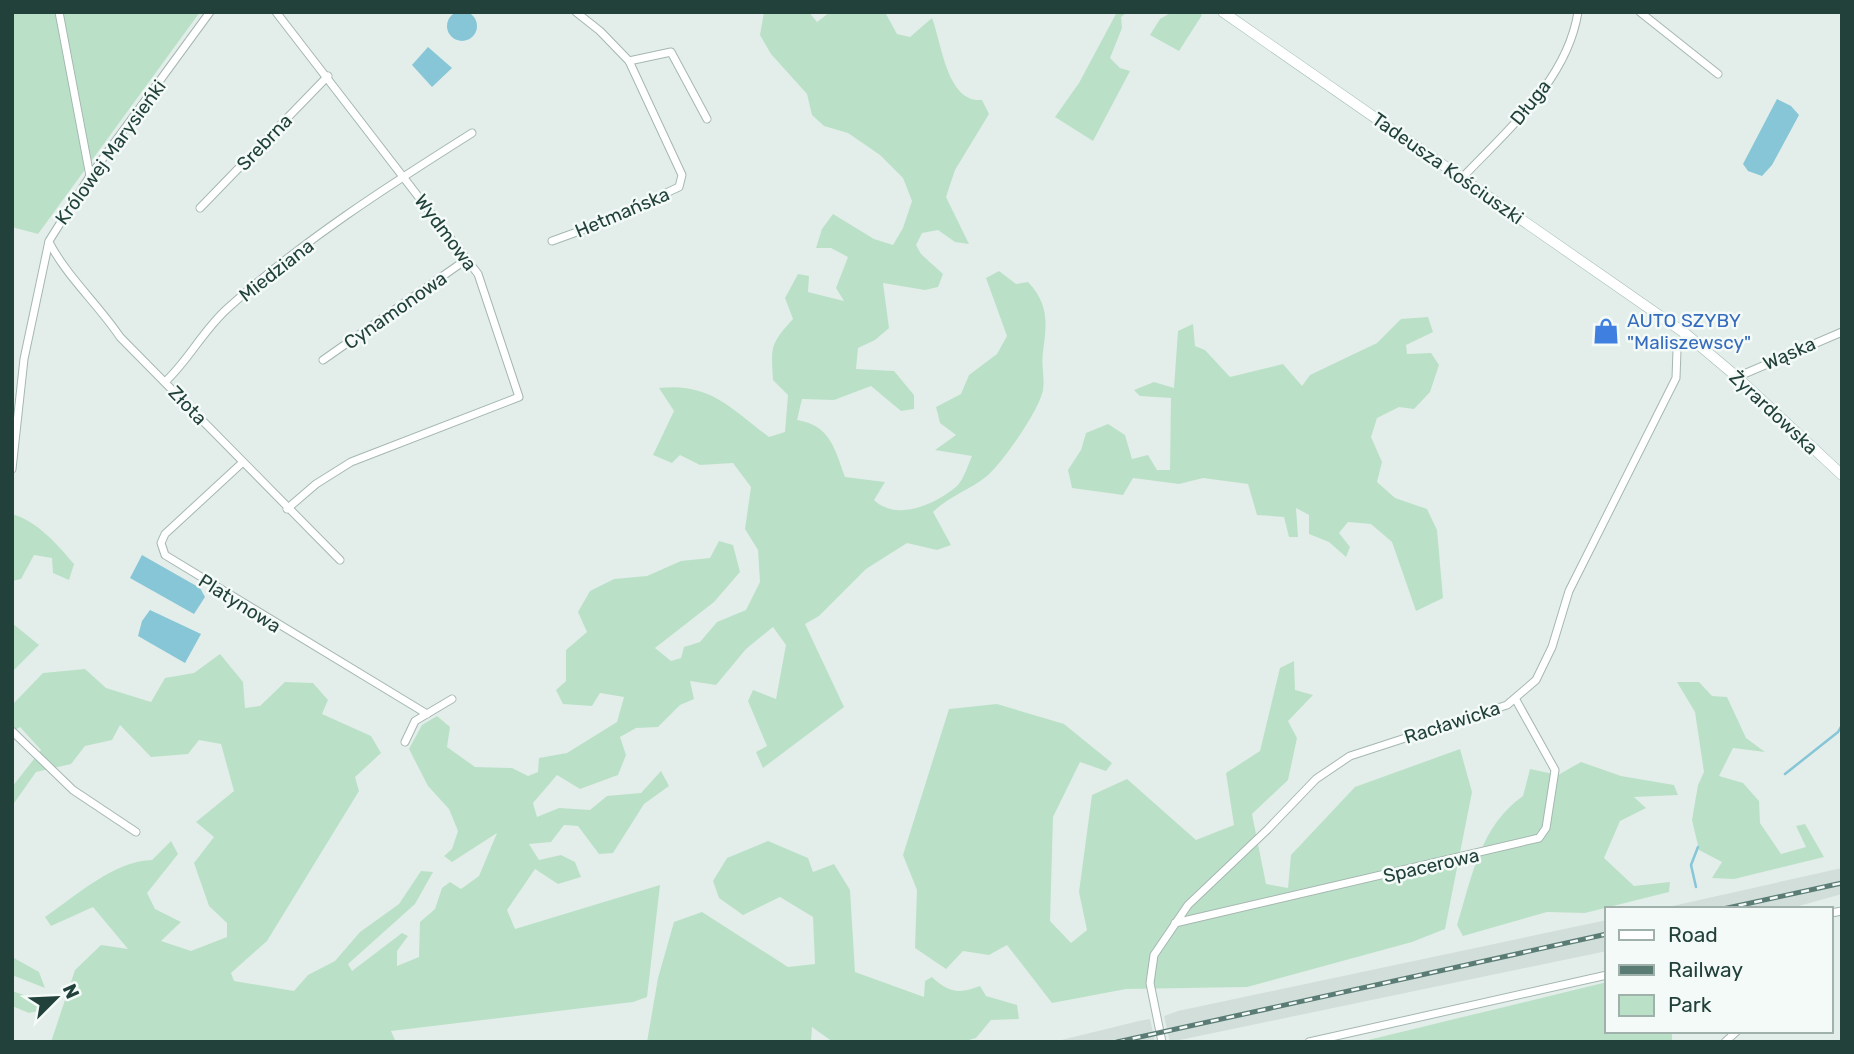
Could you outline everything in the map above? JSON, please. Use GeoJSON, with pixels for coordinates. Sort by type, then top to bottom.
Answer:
{"type":"FeatureCollection","features":[{"type":"Feature","properties":{"kind":"main road","name":"Tadeusza Kościuszki"},"geometry":{"type":"LineString","coordinates":[[1223,12],[1672,324]]}},
{"type":"Feature","properties":{"kind":"main road","name":"Żyrardowska"},"geometry":{"type":"LineString","coordinates":[[1672,324],[1737,377],[1842,475]]}},
{"type":"Feature","properties":{"kind":"street"},"geometry":{"type":"LineString","coordinates":[[59,12],[90,176]]}},
{"type":"Feature","properties":{"kind":"street","name":"Królowej Marysieńki"},"geometry":{"type":"LineString","coordinates":[[12,469],[24,359],[48,241],[90,176],[210,12]]}},
{"type":"Feature","properties":{"kind":"street","name":"Wydmowa"},"geometry":{"type":"LineString","coordinates":[[276,12],[328,76],[478,274],[519,397],[351,462],[316,484],[287,509]]}},
{"type":"Feature","properties":{"kind":"street"},"geometry":{"type":"LineString","coordinates":[[576,12],[600,31],[629,61],[671,52],[707,119]]}},
{"type":"Feature","properties":{"kind":"street","name":"Długa"},"geometry":{"type":"LineString","coordinates":[[1462,178],[1537,98],[1561,61],[1578,12]]}},
{"type":"Feature","properties":{"kind":"street"},"geometry":{"type":"LineString","coordinates":[[1640,12],[1718,74]]}},
{"type":"Feature","properties":{"kind":"street","name":"Hetmańska"},"geometry":{"type":"LineString","coordinates":[[552,241],[599,224],[679,187],[682,182],[682,175],[629,61]]}},
{"type":"Feature","properties":{"kind":"street","name":"Srebrna"},"geometry":{"type":"LineString","coordinates":[[200,208],[328,76]]}},
{"type":"Feature","properties":{"kind":"street","name":"Miedziana"},"geometry":{"type":"LineString","coordinates":[[166,382],[201,336],[227,308],[334,224],[472,133]]}},
{"type":"Feature","properties":{"kind":"street","name":"Złota"},"geometry":{"type":"LineString","coordinates":[[48,241],[61,265],[101,307],[120,337],[340,561]]}},
{"type":"Feature","properties":{"kind":"street","name":"Cynamonowa"},"geometry":{"type":"LineString","coordinates":[[323,360],[467,259]]}},
{"type":"Feature","properties":{"kind":"street","name":"Wąska"},"geometry":{"type":"LineString","coordinates":[[1737,377],[1842,332]]}},
{"type":"Feature","properties":{"kind":"street","name":"Racławicka"},"geometry":{"type":"LineString","coordinates":[[1162,1042],[1150,983],[1154,955],[1188,905],[1268,830],[1316,779],[1336,763],[1368,748],[1480,716],[1516,700],[1536,680],[1569,590],[1676,378],[1677,350],[1686,334]]}},
{"type":"Feature","properties":{"kind":"street","name":"Platynowa"},"geometry":{"type":"LineString","coordinates":[[243,462],[166,534],[161,543],[165,555],[427,714]]}},
{"type":"Feature","properties":{"kind":"street"},"geometry":{"type":"LineString","coordinates":[[405,742],[415,721],[452,699]]}},
{"type":"Feature","properties":{"kind":"street","name":"Spacerowa"},"geometry":{"type":"LineString","coordinates":[[1175,923],[1539,838],[1546,828],[1555,770],[1516,700]]}},
{"type":"Feature","properties":{"kind":"street"},"geometry":{"type":"LineString","coordinates":[[12,731],[73,790],[136,832]]}},
{"type":"Feature","properties":{"kind":"street"},"geometry":{"type":"LineString","coordinates":[[1309,1042],[1605,975]]}},
{"type":"Feature","properties":{"kind":"shaded area"},"geometry":{"type":"Polygon","coordinates":[[[1842,868],[1842,894],[1795,907],[1668,907],[1842,868]]]}},
{"type":"Feature","properties":{"kind":"shaded area"},"geometry":{"type":"Polygon","coordinates":[[[1605,920],[1605,951],[1170,1042],[1164,1016],[1605,920]]]}},
{"type":"Feature","properties":{"kind":"shaded area"},"geometry":{"type":"Polygon","coordinates":[[[1150,1019],[1155,1042],[1053,1042],[1139,1021],[1150,1019]]]}},
{"type":"Feature","properties":{"kind":"green space"},"geometry":{"type":"Polygon","coordinates":[[[12,12],[200,12],[38,234],[12,227],[12,12]]]}},
{"type":"Feature","properties":{"kind":"green space"},"geometry":{"type":"Polygon","coordinates":[[[764,12],[809,12],[817,22],[830,12],[885,12],[897,34],[910,37],[932,18],[953,82],[970,98],[982,100],[989,114],[955,170],[946,197],[969,244],[955,242],[938,230],[922,233],[916,245],[921,254],[943,274],[938,287],[925,290],[883,283],[889,328],[875,340],[858,348],[856,369],[894,371],[914,395],[914,409],[901,411],[871,386],[834,400],[802,399],[797,420],[817,427],[830,440],[845,477],[885,482],[874,500],[883,506],[894,510],[916,508],[948,493],[962,480],[972,456],[935,450],[956,435],[940,423],[936,407],[961,394],[969,375],[997,354],[1007,336],[986,278],[999,271],[1016,284],[1028,282],[1043,306],[1046,323],[1043,390],[1028,423],[994,469],[933,512],[951,545],[937,550],[907,543],[866,569],[819,616],[805,624],[844,707],[763,768],[756,752],[767,746],[748,701],[753,690],[776,699],[786,645],[773,627],[746,649],[716,685],[690,681],[694,699],[680,705],[658,727],[636,728],[620,737],[626,755],[618,775],[580,789],[557,775],[533,803],[537,817],[559,808],[590,810],[607,796],[641,793],[661,771],[669,786],[644,804],[613,853],[599,854],[578,826],[564,825],[551,842],[529,844],[539,860],[561,855],[575,862],[581,877],[558,884],[535,869],[507,910],[515,929],[660,885],[647,997],[633,1002],[391,1031],[396,1042],[51,1042],[75,970],[101,945],[128,949],[93,907],[51,926],[45,917],[96,881],[124,866],[152,860],[171,841],[178,854],[147,893],[155,909],[181,922],[161,941],[191,951],[227,937],[227,923],[209,906],[194,863],[214,837],[196,822],[234,791],[221,744],[199,740],[188,754],[151,757],[120,725],[112,740],[85,746],[71,764],[36,772],[12,806],[12,787],[41,750],[20,727],[12,732],[12,705],[43,673],[85,669],[106,688],[151,702],[165,678],[194,673],[220,654],[243,682],[245,708],[260,706],[285,682],[313,683],[328,700],[322,714],[371,736],[381,753],[355,777],[359,791],[267,941],[231,973],[234,981],[294,991],[308,975],[335,961],[360,932],[399,904],[421,871],[433,872],[415,904],[348,964],[352,971],[402,933],[408,936],[397,951],[397,966],[419,957],[420,922],[435,909],[442,888],[450,882],[461,889],[479,876],[497,833],[452,862],[444,856],[452,849],[458,831],[449,809],[428,786],[409,749],[422,725],[437,716],[450,727],[447,747],[475,767],[512,768],[528,776],[538,772],[539,758],[567,753],[617,722],[624,697],[600,693],[592,706],[563,704],[556,690],[566,681],[566,650],[587,632],[578,612],[590,591],[614,579],[647,576],[681,561],[710,558],[719,541],[733,545],[740,572],[714,602],[655,648],[671,661],[681,658],[684,647],[700,642],[717,622],[746,610],[760,582],[758,550],[745,529],[751,487],[733,463],[700,465],[680,455],[672,463],[653,455],[674,411],[659,388],[677,387],[706,393],[731,407],[769,437],[785,432],[788,395],[773,380],[772,360],[776,341],[793,319],[785,298],[798,274],[809,276],[808,292],[844,301],[836,288],[848,257],[831,248],[816,248],[822,229],[833,214],[874,239],[893,245],[903,228],[912,201],[903,178],[880,155],[848,133],[824,126],[812,115],[807,94],[771,54],[760,35],[764,12]]]}},
{"type":"Feature","properties":{"kind":"green space"},"geometry":{"type":"Polygon","coordinates":[[[1117,12],[1127,12],[1121,17],[1122,28],[1110,58],[1120,68],[1130,71],[1093,141],[1055,117],[1079,83],[1117,12]]]}},
{"type":"Feature","properties":{"kind":"green space"},"geometry":{"type":"Polygon","coordinates":[[[1172,12],[1198,12],[1202,15],[1179,51],[1150,35],[1160,19],[1172,12]]]}},
{"type":"Feature","properties":{"kind":"green space"},"geometry":{"type":"Polygon","coordinates":[[[1428,317],[1433,332],[1406,345],[1407,354],[1431,353],[1439,365],[1430,392],[1414,409],[1399,407],[1377,418],[1371,437],[1382,462],[1377,482],[1395,498],[1427,509],[1437,530],[1443,598],[1416,611],[1392,542],[1371,524],[1348,522],[1339,533],[1350,547],[1346,557],[1329,542],[1309,534],[1309,515],[1296,508],[1298,537],[1289,537],[1284,517],[1257,515],[1248,484],[1203,478],[1179,484],[1133,478],[1123,495],[1072,488],[1068,470],[1081,450],[1086,433],[1108,424],[1125,435],[1132,459],[1148,455],[1157,470],[1170,470],[1171,398],[1140,396],[1134,390],[1154,382],[1174,388],[1178,331],[1193,324],[1195,346],[1205,350],[1230,377],[1283,364],[1302,386],[1310,375],[1377,343],[1401,319],[1428,317]]]}},
{"type":"Feature","properties":{"kind":"green space"},"geometry":{"type":"Polygon","coordinates":[[[12,514],[38,528],[54,541],[74,564],[69,580],[53,573],[52,558],[34,555],[21,579],[12,581],[12,514]]]}},
{"type":"Feature","properties":{"kind":"green space"},"geometry":{"type":"Polygon","coordinates":[[[12,623],[39,645],[12,672],[12,623]]]}},
{"type":"Feature","properties":{"kind":"green space"},"geometry":{"type":"Polygon","coordinates":[[[1294,661],[1295,690],[1313,695],[1288,721],[1297,738],[1288,780],[1252,814],[1266,884],[1288,888],[1291,855],[1355,787],[1460,749],[1472,792],[1445,929],[1412,942],[1247,987],[1126,989],[1052,1003],[1007,945],[989,955],[963,951],[946,969],[915,948],[917,890],[903,855],[949,709],[997,704],[1064,724],[1112,763],[1106,771],[1080,762],[1053,817],[1050,921],[1071,943],[1087,930],[1079,892],[1092,795],[1127,779],[1196,840],[1234,825],[1226,773],[1260,751],[1280,668],[1294,661]]]}},
{"type":"Feature","properties":{"kind":"green space"},"geometry":{"type":"Polygon","coordinates":[[[1677,682],[1699,682],[1712,696],[1727,697],[1746,738],[1765,752],[1733,748],[1719,776],[1743,783],[1759,801],[1760,823],[1781,854],[1806,847],[1796,826],[1805,824],[1824,857],[1734,879],[1712,878],[1722,862],[1699,850],[1692,820],[1698,785],[1704,772],[1695,712],[1677,682]]]}},
{"type":"Feature","properties":{"kind":"green space"},"geometry":{"type":"Polygon","coordinates":[[[1581,762],[1621,776],[1674,785],[1678,795],[1634,797],[1646,808],[1620,821],[1604,858],[1634,886],[1670,882],[1669,892],[1585,913],[1547,912],[1463,936],[1457,925],[1473,871],[1487,837],[1508,808],[1523,796],[1530,769],[1558,775],[1581,762]]]}},
{"type":"Feature","properties":{"kind":"green space"},"geometry":{"type":"Polygon","coordinates":[[[768,841],[808,858],[813,872],[834,864],[850,890],[855,972],[924,997],[925,981],[932,977],[954,990],[980,986],[986,996],[1017,1005],[1019,1019],[991,1020],[976,1038],[962,1042],[833,1042],[812,1027],[811,1042],[647,1042],[658,978],[674,922],[702,912],[788,967],[815,964],[813,917],[780,897],[743,915],[719,898],[713,881],[727,858],[768,841]]]}},
{"type":"Feature","properties":{"kind":"green space"},"geometry":{"type":"Polygon","coordinates":[[[12,957],[39,972],[45,988],[12,975],[12,957]]]}},
{"type":"Feature","properties":{"kind":"green space"},"geometry":{"type":"Polygon","coordinates":[[[1605,982],[1605,1033],[1672,1033],[1672,1042],[1360,1042],[1605,982]]]}},
{"type":"Feature","properties":{"kind":"green space"},"geometry":{"type":"Polygon","coordinates":[[[12,991],[39,1000],[39,1011],[29,1013],[12,1006],[12,991]]]}},
{"type":"Feature","properties":{"kind":"water"},"geometry":{"type":"Polygon","coordinates":[[[462,11],[473,15],[477,26],[473,37],[462,41],[451,37],[447,26],[451,15],[462,11]]]}},
{"type":"Feature","properties":{"kind":"water"},"geometry":{"type":"Polygon","coordinates":[[[428,47],[452,68],[432,87],[412,65],[428,47]]]}},
{"type":"Feature","properties":{"kind":"water"},"geometry":{"type":"Polygon","coordinates":[[[1777,99],[1791,106],[1799,115],[1772,165],[1762,176],[1748,171],[1743,164],[1777,99]]]}},
{"type":"Feature","properties":{"kind":"water"},"geometry":{"type":"Polygon","coordinates":[[[142,555],[200,588],[205,597],[194,614],[130,578],[142,555]]]}},
{"type":"Feature","properties":{"kind":"water"},"geometry":{"type":"Polygon","coordinates":[[[150,610],[201,634],[185,663],[138,636],[142,621],[150,610]]]}},
{"type":"Feature","properties":{"kind":"waterway"},"geometry":{"type":"LineString","coordinates":[[1785,774],[1838,732],[1842,725]]}},
{"type":"Feature","properties":{"kind":"waterway"},"geometry":{"type":"LineString","coordinates":[[1696,887],[1691,865],[1698,847]]}},
{"type":"Feature","properties":{"kind":"railway"},"geometry":{"type":"LineString","coordinates":[[1732,907],[1842,883]]}},
{"type":"Feature","properties":{"kind":"railway"},"geometry":{"type":"LineString","coordinates":[[1117,1042],[1605,934]]}},
{"type":"Feature","properties":{"kind":"place","name":"AUTO SZYBY \"Maliszewscy\""},"geometry":{"type":"Point","coordinates":[1606,331]}}]}
